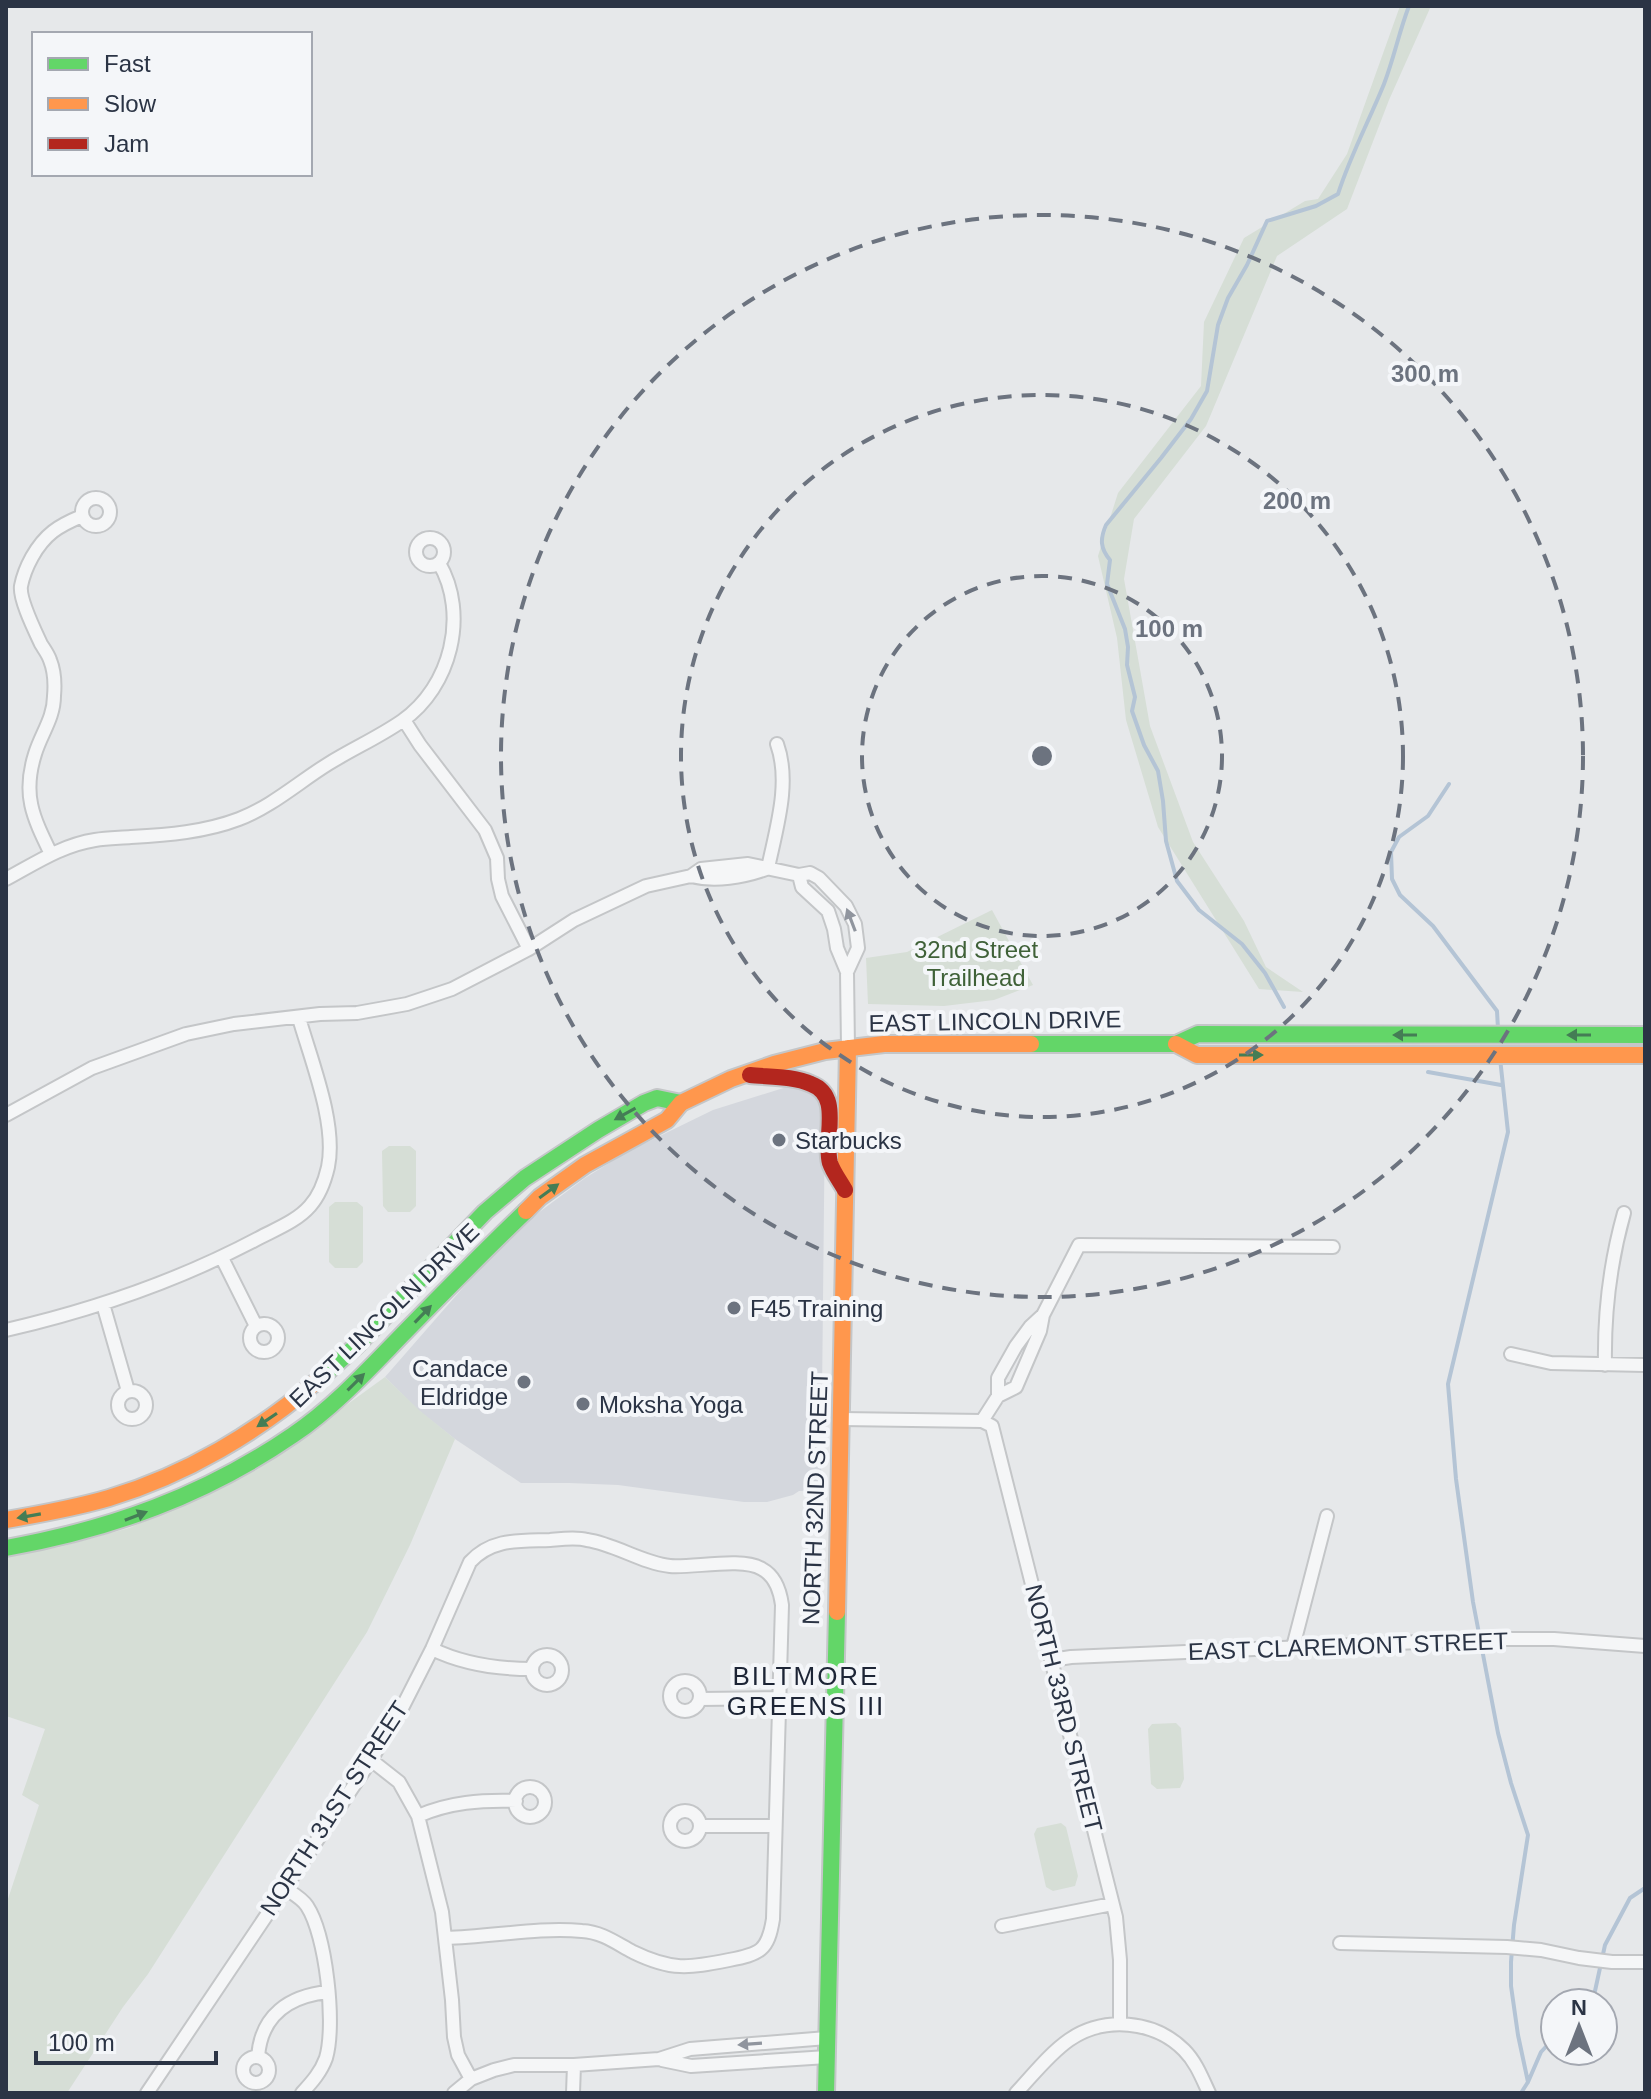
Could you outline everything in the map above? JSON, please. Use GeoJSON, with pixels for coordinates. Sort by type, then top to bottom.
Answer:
{"type":"FeatureCollection","features":[{"type":"Feature","properties":{"kind":"main road","name":"EAST LINCOLN DRIVE"},"geometry":{"type":"LineString","coordinates":[[6,1548],[57,1539],[134,1517],[195,1492],[295,1434],[348,1390],[540,1197],[585,1165],[667,1120],[681,1103],[774,1064],[825,1051],[884,1044],[1176,1044],[1198,1034],[1645,1035]]}},
{"type":"Feature","properties":{"kind":"main road"},"geometry":{"type":"LineString","coordinates":[[1474,1036],[1474,1055]]}},
{"type":"Feature","properties":{"kind":"main road","name":"EAST LINCOLN DRIVE"},"geometry":{"type":"LineString","coordinates":[[1176,1044],[1197,1055],[1645,1055]]}},
{"type":"Feature","properties":{"kind":"main road","name":"NORTH 32ND STREET"},"geometry":{"type":"LineString","coordinates":[[826,2093],[848,1048]]}},
{"type":"Feature","properties":{"kind":"main road"},"geometry":{"type":"LineString","coordinates":[[744,1074],[808,1082],[824,1093],[830,1113],[829,1161],[846,1193]]}},
{"type":"Feature","properties":{"kind":"main road","name":"EAST LINCOLN DRIVE"},"geometry":{"type":"LineString","coordinates":[[6,1520],[60,1511],[113,1497],[219,1451],[273,1417],[343,1358],[486,1211],[523,1179],[643,1104],[657,1098],[681,1103]]}},
{"type":"Feature","properties":{"kind":"street"},"geometry":{"type":"LineString","coordinates":[[51,854],[29,802],[35,754],[50,721],[55,698],[53,678],[50,659],[20,589],[27,567],[42,540],[62,524],[82,516]]}},
{"type":"Feature","properties":{"kind":"street"},"geometry":{"type":"LineString","coordinates":[[6,879],[51,854],[94,840],[201,830],[242,818],[404,720],[427,696],[448,657],[455,626],[450,587],[439,563]]}},
{"type":"Feature","properties":{"kind":"street"},"geometry":{"type":"LineString","coordinates":[[404,720],[485,830],[497,858],[502,896],[529,949]]}},
{"type":"Feature","properties":{"kind":"street"},"geometry":{"type":"LineString","coordinates":[[768,868],[781,800],[782,765],[777,744]]}},
{"type":"Feature","properties":{"kind":"street"},"geometry":{"type":"LineString","coordinates":[[6,1115],[92,1068],[186,1034],[234,1024],[357,1013],[407,1004],[452,989],[529,949],[574,920],[646,886],[691,876],[703,879],[748,876],[768,868],[799,875],[810,873],[822,880],[846,906],[855,924],[858,948],[847,972]]}},
{"type":"Feature","properties":{"kind":"street"},"geometry":{"type":"LineString","coordinates":[[799,875],[802,887],[828,911],[837,948],[847,972],[848,1048]]}},
{"type":"Feature","properties":{"kind":"street"},"geometry":{"type":"LineString","coordinates":[[821,903],[833,891]]}},
{"type":"Feature","properties":{"kind":"street"},"geometry":{"type":"LineString","coordinates":[[6,1330],[103,1304],[222,1258],[293,1220],[310,1206],[328,1165],[329,1130],[299,1018]]}},
{"type":"Feature","properties":{"kind":"street"},"geometry":{"type":"LineString","coordinates":[[1605,1365],[1608,1286],[1624,1213]]}},
{"type":"Feature","properties":{"kind":"street"},"geometry":{"type":"LineString","coordinates":[[842,1419],[982,1421],[998,1396],[1016,1387],[1040,1331],[1043,1315],[1079,1245],[1333,1247]]}},
{"type":"Feature","properties":{"kind":"street"},"geometry":{"type":"LineString","coordinates":[[222,1258],[256,1326]]}},
{"type":"Feature","properties":{"kind":"street"},"geometry":{"type":"LineString","coordinates":[[103,1304],[128,1391]]}},
{"type":"Feature","properties":{"kind":"street"},"geometry":{"type":"LineString","coordinates":[[998,1396],[998,1378],[1016,1346],[1043,1315]]}},
{"type":"Feature","properties":{"kind":"street"},"geometry":{"type":"LineString","coordinates":[[1511,1354],[1551,1363],[1645,1365]]}},
{"type":"Feature","properties":{"kind":"street","name":"NORTH 33RD STREET"},"geometry":{"type":"LineString","coordinates":[[982,1421],[992,1426],[995,1436],[1112,1904],[1119,1937],[1120,2024]]}},
{"type":"Feature","properties":{"kind":"street"},"geometry":{"type":"LineString","coordinates":[[1293,1647],[1327,1516]]}},
{"type":"Feature","properties":{"kind":"street","name":"NORTH 31ST STREET"},"geometry":{"type":"LineString","coordinates":[[154,2088],[283,1887],[371,1760],[403,1706],[470,1562],[478,1553],[493,1545],[515,1540],[586,1539],[667,1566],[743,1564],[759,1567],[771,1576],[781,1592],[782,1605],[773,1919],[768,1943],[748,1956],[689,1967],[670,1966],[652,1960],[601,1934],[586,1931],[446,1938]]}},
{"type":"Feature","properties":{"kind":"street","name":"EAST CLAREMONT STREET"},"geometry":{"type":"LineString","coordinates":[[1052,1660],[1489,1639],[1554,1639],[1645,1646]]}},
{"type":"Feature","properties":{"kind":"street"},"geometry":{"type":"LineString","coordinates":[[432,1649],[453,1659],[483,1666],[532,1669]]}},
{"type":"Feature","properties":{"kind":"street"},"geometry":{"type":"LineString","coordinates":[[700,1699],[779,1698]]}},
{"type":"Feature","properties":{"kind":"street"},"geometry":{"type":"LineString","coordinates":[[371,1760],[399,1782],[418,1816],[442,1912],[454,2037],[458,2055],[471,2079]]}},
{"type":"Feature","properties":{"kind":"street"},"geometry":{"type":"LineString","coordinates":[[418,1816],[469,1801],[516,1801]]}},
{"type":"Feature","properties":{"kind":"street"},"geometry":{"type":"LineString","coordinates":[[700,1826],[775,1826]]}},
{"type":"Feature","properties":{"kind":"street"},"geometry":{"type":"LineString","coordinates":[[283,1887],[305,1902],[315,1920],[328,1992],[326,2056],[320,2072],[302,2093]]}},
{"type":"Feature","properties":{"kind":"street"},"geometry":{"type":"LineString","coordinates":[[1002,1926],[1112,1904]]}},
{"type":"Feature","properties":{"kind":"street"},"geometry":{"type":"LineString","coordinates":[[1340,1943],[1525,1948],[1592,1960],[1645,1962]]}},
{"type":"Feature","properties":{"kind":"street"},"geometry":{"type":"LineString","coordinates":[[258,2057],[265,2027],[279,2010],[310,1994],[328,1992]]}},
{"type":"Feature","properties":{"kind":"street"},"geometry":{"type":"LineString","coordinates":[[1016,2093],[1071,2038],[1101,2026],[1120,2024],[1151,2029],[1169,2038],[1185,2051],[1199,2069],[1209,2093]]}},
{"type":"Feature","properties":{"kind":"street"},"geometry":{"type":"LineString","coordinates":[[454,2093],[471,2079],[514,2065],[574,2065],[659,2059],[690,2049],[827,2038]]}},
{"type":"Feature","properties":{"kind":"street"},"geometry":{"type":"LineString","coordinates":[[659,2059],[691,2066],[827,2057]]}},
{"type":"Feature","properties":{"kind":"street"},"geometry":{"type":"LineString","coordinates":[[573,2093],[574,2065]]}},
{"type":"Feature","properties":{"kind":"shaded area"},"geometry":{"type":"Polygon","coordinates":[[[793,1085],[818,1093],[825,1110],[821,1490],[799,1491],[767,1502],[744,1502],[618,1485],[521,1483],[419,1411],[385,1377],[495,1251],[534,1216],[585,1178],[627,1152],[713,1110],[793,1085]]]}},
{"type":"Feature","properties":{"kind":"green space"},"geometry":{"type":"Polygon","coordinates":[[[1400,6],[1431,6],[1389,100],[1347,209],[1277,256],[1206,426],[1134,519],[1124,579],[1150,726],[1193,842],[1244,921],[1266,967],[1303,992],[1259,989],[1158,827],[1126,720],[1117,638],[1098,556],[1118,493],[1201,386],[1204,322],[1244,238],[1305,201],[1318,199],[1347,154],[1400,6]]]}},
{"type":"Feature","properties":{"kind":"green space","name":"32nd Street Trailhead"},"geometry":{"type":"Polygon","coordinates":[[[992,910],[1033,985],[994,1000],[944,1006],[868,1004],[866,958],[907,952],[992,910]]]}},
{"type":"Feature","properties":{"kind":"green space"},"geometry":{"type":"Polygon","coordinates":[[[389,1146],[410,1146],[416,1151],[416,1206],[410,1212],[388,1212],[383,1206],[382,1151],[389,1146]]]}},
{"type":"Feature","properties":{"kind":"green space"},"geometry":{"type":"Polygon","coordinates":[[[335,1202],[357,1202],[363,1207],[363,1262],[357,1268],[335,1268],[329,1262],[329,1207],[335,1202]]]}},
{"type":"Feature","properties":{"kind":"green space"},"geometry":{"type":"Polygon","coordinates":[[[385,1377],[455,1439],[410,1545],[367,1632],[148,1974],[67,2093],[6,2093],[6,1905],[39,1805],[22,1795],[45,1729],[6,1716],[6,1556],[60,1547],[129,1528],[200,1498],[258,1469],[385,1377]]]}},
{"type":"Feature","properties":{"kind":"green space"},"geometry":{"type":"Polygon","coordinates":[[[1176,1723],[1181,1728],[1184,1779],[1180,1788],[1157,1789],[1151,1784],[1148,1729],[1152,1724],[1176,1723]]]}},
{"type":"Feature","properties":{"kind":"green space"},"geometry":{"type":"Polygon","coordinates":[[[1061,1823],[1066,1827],[1078,1876],[1075,1886],[1053,1891],[1046,1887],[1034,1834],[1037,1828],[1061,1823]]]}},
{"type":"Feature","properties":{"kind":"waterway"},"geometry":{"type":"LineString","coordinates":[[1284,1007],[1265,973],[1242,944],[1199,910],[1177,881],[1166,841],[1158,771],[1144,745],[1132,711],[1135,697],[1127,665],[1125,629],[1107,584],[1110,560],[1104,551],[1102,539],[1106,525],[1191,419],[1207,391],[1218,325],[1228,298],[1267,221],[1316,206],[1338,194],[1384,84],[1409,6]]}},
{"type":"Feature","properties":{"kind":"waterway"},"geometry":{"type":"LineString","coordinates":[[1449,784],[1428,816],[1399,837],[1391,852],[1392,879],[1400,895],[1433,926],[1497,1011],[1498,1029]]}},
{"type":"Feature","properties":{"kind":"waterway"},"geometry":{"type":"LineString","coordinates":[[1500,1058],[1508,1132],[1448,1384],[1456,1479],[1473,1602],[1498,1733],[1528,1835],[1511,1962],[1511,1986],[1528,2082]]}},
{"type":"Feature","properties":{"kind":"waterway"},"geometry":{"type":"LineString","coordinates":[[1428,1072],[1501,1085]]}},
{"type":"Feature","properties":{"kind":"waterway"},"geometry":{"type":"LineString","coordinates":[[1596,1987],[1605,1945],[1630,1898],[1645,1888]]}},
{"type":"Feature","properties":{"kind":"waterway"},"geometry":{"type":"LineString","coordinates":[[1521,2093],[1539,2057]]}},
{"type":"Feature","properties":{"kind":"traffic: fast"},"geometry":{"type":"LineString","coordinates":[[1031,1044],[1176,1044],[1198,1034],[1645,1035]]}},
{"type":"Feature","properties":{"kind":"traffic: fast"},"geometry":{"type":"LineString","coordinates":[[318,1380],[356,1346],[485,1212],[525,1178],[644,1103],[657,1098],[681,1103]]}},
{"type":"Feature","properties":{"kind":"traffic: fast"},"geometry":{"type":"LineString","coordinates":[[6,1548],[83,1531],[156,1507],[225,1476],[293,1435],[349,1388],[526,1211]]}},
{"type":"Feature","properties":{"kind":"traffic: fast"},"geometry":{"type":"LineString","coordinates":[[826,2093],[837,1612]]}},
{"type":"Feature","properties":{"kind":"traffic: slow"},"geometry":{"type":"LineString","coordinates":[[526,1211],[540,1197],[585,1165],[667,1120],[681,1103],[731,1079],[774,1064],[825,1051],[884,1044],[1031,1044]]}},
{"type":"Feature","properties":{"kind":"traffic: slow"},"geometry":{"type":"LineString","coordinates":[[1176,1044],[1197,1055],[1645,1055]]}},
{"type":"Feature","properties":{"kind":"traffic: slow"},"geometry":{"type":"LineString","coordinates":[[837,1612],[848,1048]]}},
{"type":"Feature","properties":{"kind":"traffic: slow"},"geometry":{"type":"LineString","coordinates":[[6,1520],[96,1502],[166,1477],[246,1434],[318,1380]]}},
{"type":"Feature","properties":{"kind":"traffic: jam"},"geometry":{"type":"LineString","coordinates":[[750,1075],[797,1080],[821,1090],[829,1108],[830,1163],[845,1190]]}},
{"type":"Feature","properties":{"kind":"place","name":"Starbucks"},"geometry":{"type":"Point","coordinates":[779,1140]}},
{"type":"Feature","properties":{"kind":"place","name":"F45 Training"},"geometry":{"type":"Point","coordinates":[734,1308]}},
{"type":"Feature","properties":{"kind":"place","name":"Candace Eldridge"},"geometry":{"type":"Point","coordinates":[524,1382]}},
{"type":"Feature","properties":{"kind":"place","name":"Moksha Yoga"},"geometry":{"type":"Point","coordinates":[583,1404]}},
{"type":"Feature","properties":{"kind":"district","name":"BILTMORE GREENS III"},"geometry":{"type":"Point","coordinates":[806,1691]}}]}
